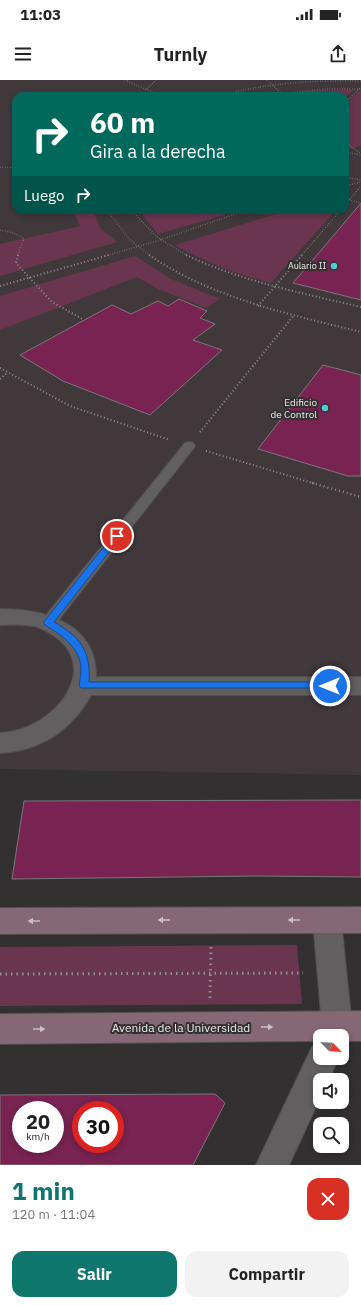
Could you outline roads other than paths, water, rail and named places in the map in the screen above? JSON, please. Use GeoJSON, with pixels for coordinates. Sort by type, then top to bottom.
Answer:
{"type":"FeatureCollection","features":[{"type":"Feature","properties":{"kind":"main road"},"geometry":{"type":"LineString","coordinates":[[0,921],[361,920]]}},
{"type":"Feature","properties":{"kind":"main road","name":"Avenida de la Universidad"},"geometry":{"type":"LineString","coordinates":[[0,1029],[210,1027],[313,1029]]}},
{"type":"Feature","properties":{"kind":"street"},"geometry":{"type":"LineString","coordinates":[[0,617],[25,617],[48,623],[66,634],[79,648],[86,666],[84,686],[74,706],[56,723],[32,736],[0,743]]}},
{"type":"Feature","properties":{"kind":"street"},"geometry":{"type":"LineString","coordinates":[[84,686],[361,686]]}},
{"type":"Feature","properties":{"kind":"street"},"geometry":{"type":"LineString","coordinates":[[327,920],[332,972],[344,1029]]}},
{"type":"Feature","properties":{"kind":"street"},"geometry":{"type":"LineString","coordinates":[[272,1165],[319,1065]]}},
{"type":"Feature","properties":{"kind":"lane"},"geometry":{"type":"LineString","coordinates":[[48,623],[189,446]]}},
{"type":"Feature","properties":{"kind":"place","name":"Aulario II"},"geometry":{"type":"Point","coordinates":[334,266]}},
{"type":"Feature","properties":{"kind":"place","name":"Edificio de Control"},"geometry":{"type":"Point","coordinates":[325,408]}}]}
